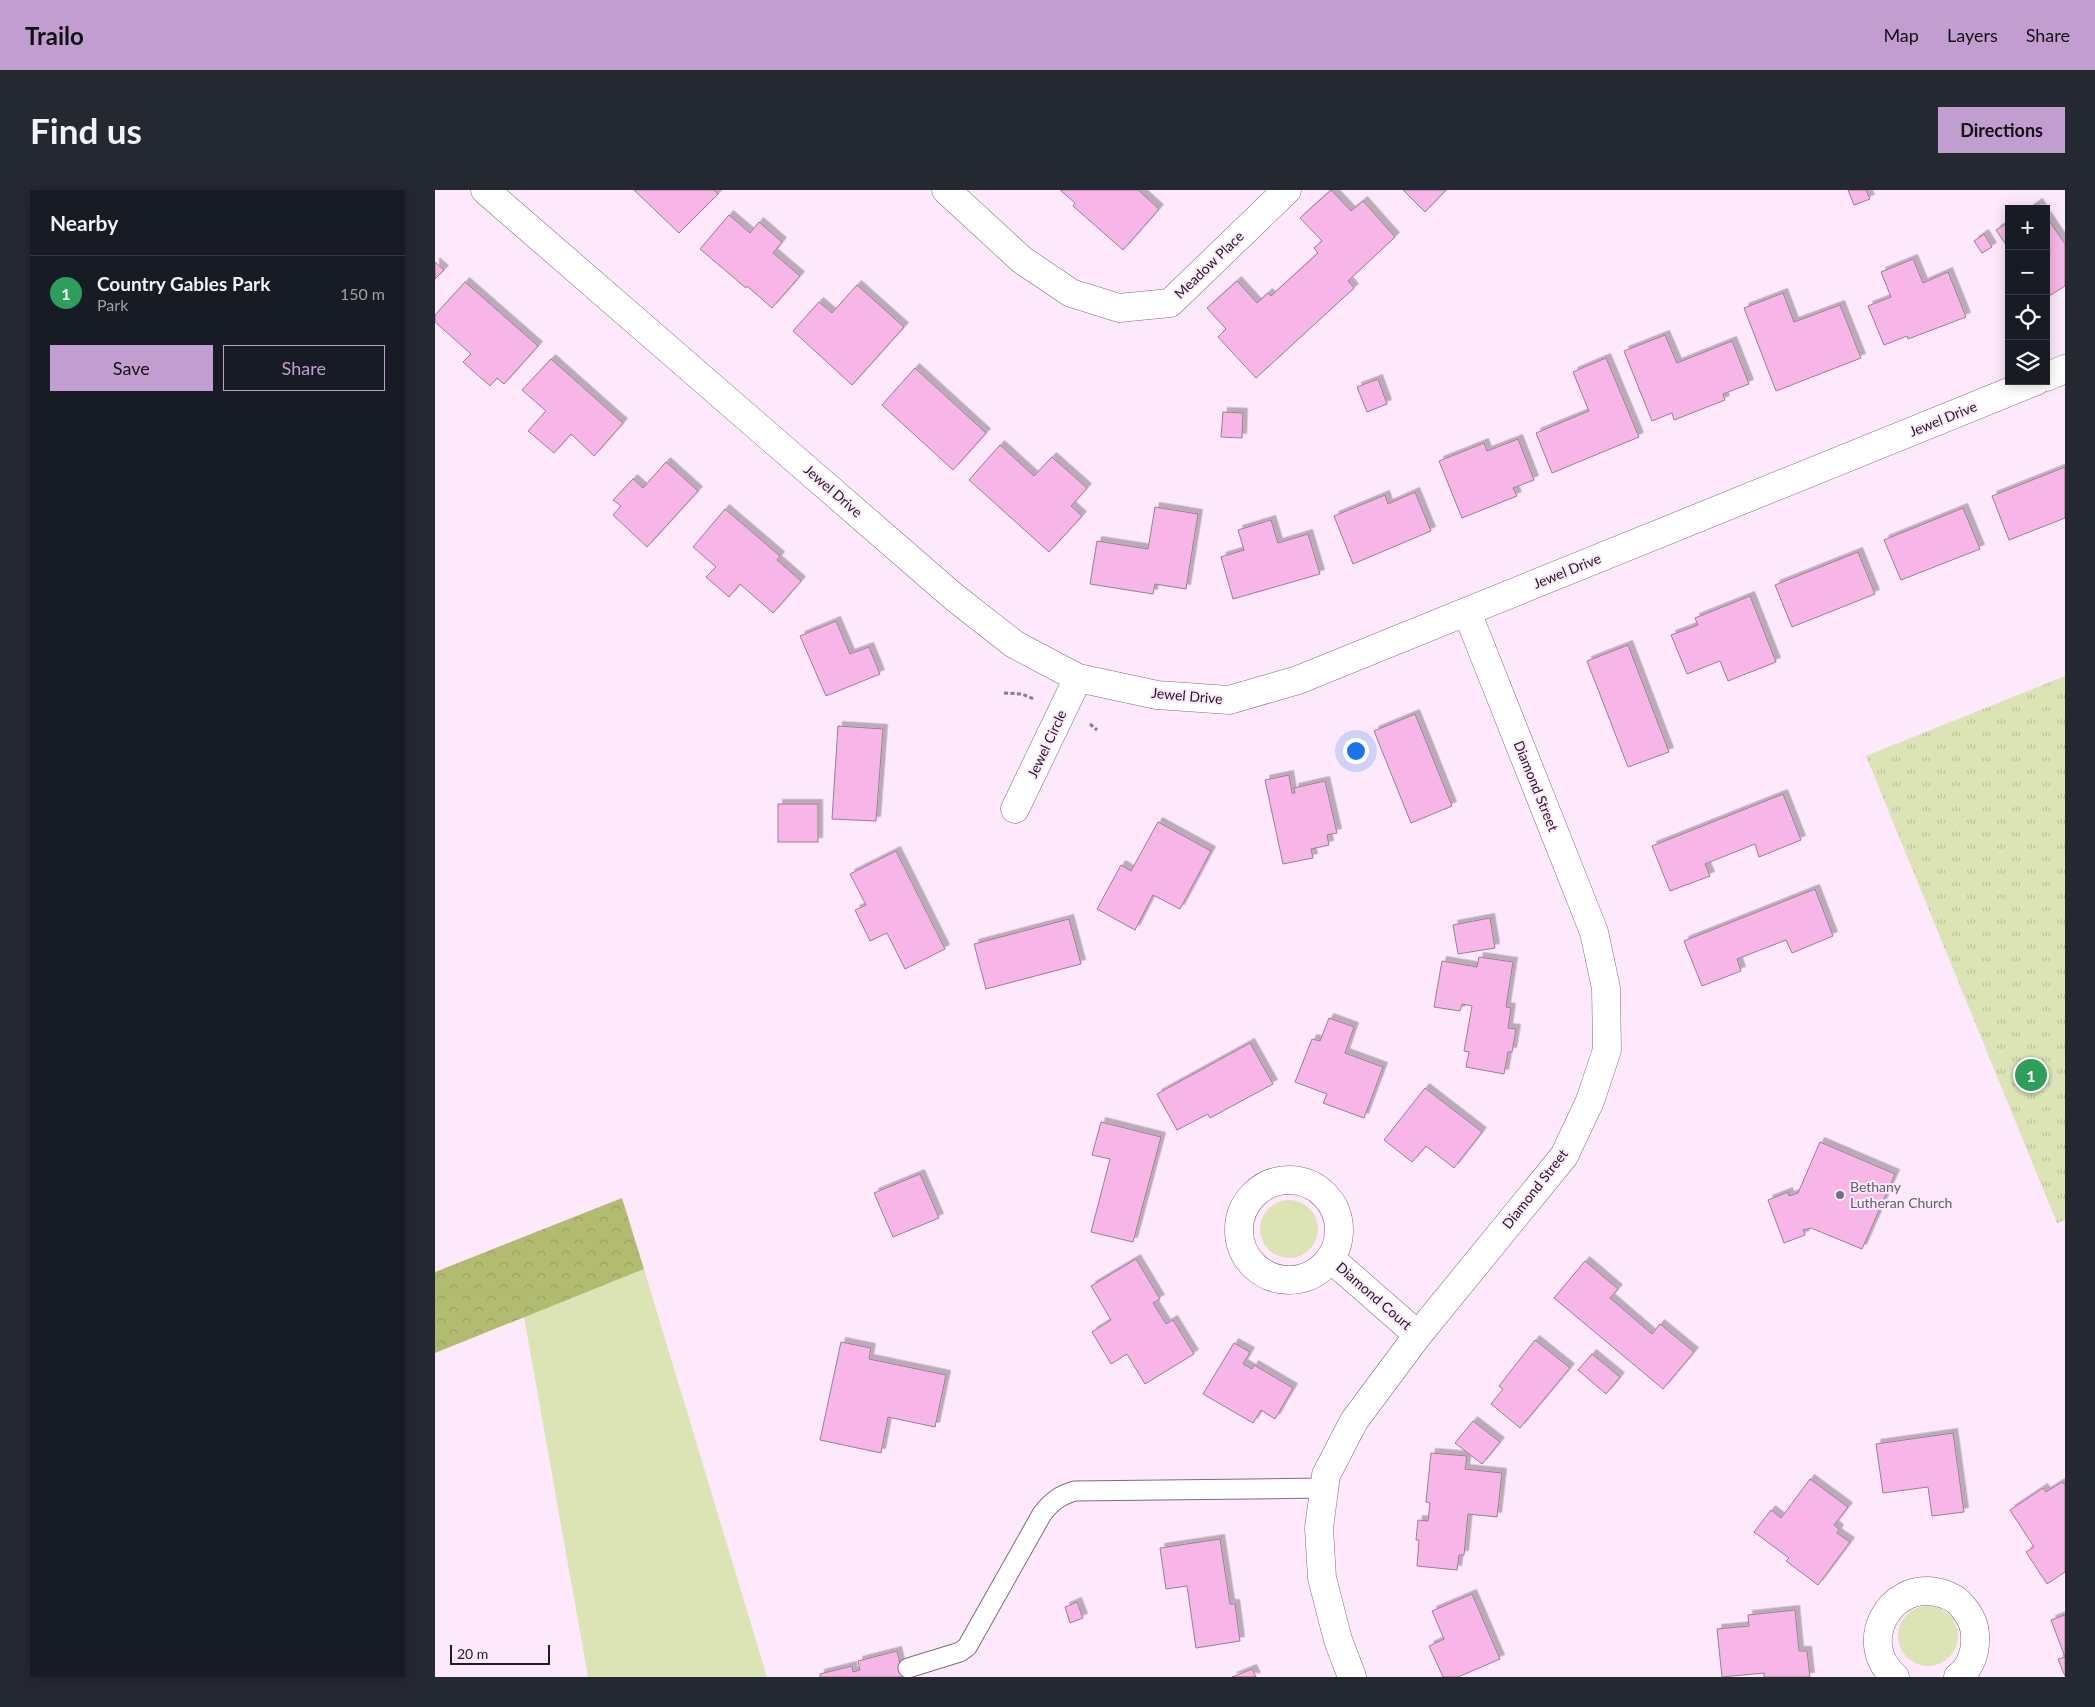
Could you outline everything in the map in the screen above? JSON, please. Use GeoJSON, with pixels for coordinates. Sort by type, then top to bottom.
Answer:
{"type":"FeatureCollection","features":[{"type":"Feature","properties":{"kind":"street","name":"Jewel Drive"},"geometry":{"type":"LineString","coordinates":[[485,190],[954,596],[1013,644],[1078,678],[1157,695],[1229,700],[1298,680],[2026,385]]}},
{"type":"Feature","properties":{"kind":"street","name":"Meadow Place"},"geometry":{"type":"LineString","coordinates":[[946,190],[1022,260],[1071,293],[1119,308],[1170,303],[1287,190]]}},
{"type":"Feature","properties":{"kind":"street"},"geometry":{"type":"LineString","coordinates":[[2050,375],[2065,369]]}},
{"type":"Feature","properties":{"kind":"street","name":"Diamond Street"},"geometry":{"type":"LineString","coordinates":[[1352,1677],[1338,1640],[1322,1578],[1319,1528],[1326,1475],[1354,1422],[1418,1334],[1564,1156],[1590,1101],[1607,1050],[1606,988],[1594,932],[1467,612]]}},
{"type":"Feature","properties":{"kind":"street","name":"Jewel Circle"},"geometry":{"type":"LineString","coordinates":[[1015,810],[1078,678]]}},
{"type":"Feature","properties":{"kind":"street","name":"Diamond Court"},"geometry":{"type":"LineString","coordinates":[[1330,1258],[1418,1334]]}},
{"type":"Feature","properties":{"kind":"street"},"geometry":{"type":"LineString","coordinates":[[1895,1677],[1889,1672],[1881,1657],[1877,1642],[1879,1626],[1886,1612],[1897,1600],[1912,1592],[1928,1590],[1945,1593],[1959,1601],[1970,1614],[1975,1629],[1976,1646],[1971,1662],[1958,1677]]}},
{"type":"Feature","properties":{"kind":"lane"},"geometry":{"type":"LineString","coordinates":[[908,1668],[960,1652],[967,1647],[1042,1514],[1050,1504],[1066,1493],[1080,1490],[1324,1488]]}},
{"type":"Feature","properties":{"kind":"green space"},"geometry":{"type":"Polygon","coordinates":[[[2065,676],[2065,1220],[2057,1223],[1866,756],[2065,676]]]}},
{"type":"Feature","properties":{"kind":"green space"},"geometry":{"type":"Polygon","coordinates":[[[622,1198],[644,1269],[435,1353],[435,1272],[622,1198]]]}},
{"type":"Feature","properties":{"kind":"green space"},"geometry":{"type":"Polygon","coordinates":[[[1283,1200],[1295,1200],[1310,1208],[1318,1223],[1318,1235],[1310,1250],[1295,1258],[1283,1258],[1268,1250],[1260,1235],[1260,1223],[1268,1208],[1283,1200]]]}},
{"type":"Feature","properties":{"kind":"green space"},"geometry":{"type":"Polygon","coordinates":[[[644,1269],[767,1677],[588,1677],[524,1317],[644,1269]]]}},
{"type":"Feature","properties":{"kind":"green space"},"geometry":{"type":"Polygon","coordinates":[[[1928,1606],[1945,1611],[1953,1619],[1958,1636],[1953,1653],[1945,1661],[1928,1666],[1911,1661],[1903,1653],[1898,1636],[1903,1619],[1911,1611],[1928,1606]]]}},
{"type":"Feature","properties":{"kind":"building"},"geometry":{"type":"Polygon","coordinates":[[[634,190],[714,190],[718,194],[679,233],[634,190]]]}},
{"type":"Feature","properties":{"kind":"building"},"geometry":{"type":"Polygon","coordinates":[[[1060,190],[1138,190],[1159,209],[1123,250],[1073,206],[1075,203],[1060,190]]]}},
{"type":"Feature","properties":{"kind":"building"},"geometry":{"type":"Polygon","coordinates":[[[1331,190],[1351,211],[1363,201],[1395,237],[1348,281],[1354,288],[1256,378],[1218,337],[1226,329],[1207,308],[1237,281],[1257,303],[1268,293],[1271,296],[1318,253],[1314,248],[1322,241],[1300,218],[1331,190]]]}},
{"type":"Feature","properties":{"kind":"building"},"geometry":{"type":"Polygon","coordinates":[[[1403,190],[1446,190],[1425,212],[1403,190]]]}},
{"type":"Feature","properties":{"kind":"building"},"geometry":{"type":"Polygon","coordinates":[[[1848,190],[1866,190],[1870,199],[1854,205],[1848,190]]]}},
{"type":"Feature","properties":{"kind":"building"},"geometry":{"type":"Polygon","coordinates":[[[729,215],[750,233],[759,222],[782,242],[773,253],[800,276],[772,308],[700,249],[729,215]]]}},
{"type":"Feature","properties":{"kind":"building"},"geometry":{"type":"Polygon","coordinates":[[[2050,222],[2065,244],[2065,286],[2050,295],[2050,222]]]}},
{"type":"Feature","properties":{"kind":"building"},"geometry":{"type":"Polygon","coordinates":[[[2005,224],[2005,243],[1996,230],[2005,224]]]}},
{"type":"Feature","properties":{"kind":"building"},"geometry":{"type":"Polygon","coordinates":[[[1984,234],[1992,247],[1982,253],[1974,241],[1984,234]]]}},
{"type":"Feature","properties":{"kind":"building"},"geometry":{"type":"Polygon","coordinates":[[[1913,259],[1923,283],[1948,272],[1966,317],[1908,339],[1907,336],[1884,345],[1868,306],[1891,297],[1881,272],[1913,259]]]}},
{"type":"Feature","properties":{"kind":"building"},"geometry":{"type":"Polygon","coordinates":[[[435,262],[444,270],[435,279],[435,262]]]}},
{"type":"Feature","properties":{"kind":"building"},"geometry":{"type":"Polygon","coordinates":[[[465,282],[538,346],[504,384],[497,378],[490,386],[463,362],[471,354],[435,322],[435,315],[465,282]]]}},
{"type":"Feature","properties":{"kind":"building"},"geometry":{"type":"Polygon","coordinates":[[[857,285],[904,327],[852,385],[793,331],[819,302],[832,313],[857,285]]]}},
{"type":"Feature","properties":{"kind":"building"},"geometry":{"type":"Polygon","coordinates":[[[1783,293],[1794,322],[1840,305],[1861,358],[1776,391],[1744,308],[1783,293]]]}},
{"type":"Feature","properties":{"kind":"building"},"geometry":{"type":"Polygon","coordinates":[[[1665,335],[1677,363],[1732,341],[1749,384],[1723,394],[1725,400],[1674,420],[1672,413],[1652,421],[1624,351],[1665,335]]]}},
{"type":"Feature","properties":{"kind":"building"},"geometry":{"type":"Polygon","coordinates":[[[1606,358],[1639,437],[1552,473],[1536,433],[1589,411],[1573,372],[1606,358]]]}},
{"type":"Feature","properties":{"kind":"building"},"geometry":{"type":"Polygon","coordinates":[[[551,359],[623,423],[594,456],[571,434],[554,453],[528,431],[546,411],[522,390],[551,359]]]}},
{"type":"Feature","properties":{"kind":"building"},"geometry":{"type":"Polygon","coordinates":[[[915,368],[986,433],[953,470],[882,405],[915,368]]]}},
{"type":"Feature","properties":{"kind":"building"},"geometry":{"type":"Polygon","coordinates":[[[1378,379],[1387,404],[1367,412],[1357,387],[1378,379]]]}},
{"type":"Feature","properties":{"kind":"building"},"geometry":{"type":"Polygon","coordinates":[[[1223,412],[1243,413],[1242,438],[1221,437],[1223,412]]]}},
{"type":"Feature","properties":{"kind":"building"},"geometry":{"type":"Polygon","coordinates":[[[1518,439],[1534,480],[1513,488],[1517,496],[1462,518],[1439,461],[1484,443],[1487,451],[1518,439]]]}},
{"type":"Feature","properties":{"kind":"building"},"geometry":{"type":"Polygon","coordinates":[[[1000,445],[1034,476],[1052,457],[1087,488],[1071,506],[1082,516],[1049,552],[969,480],[1000,445]]]}},
{"type":"Feature","properties":{"kind":"building"},"geometry":{"type":"Polygon","coordinates":[[[666,462],[698,491],[647,547],[613,515],[621,506],[613,500],[633,479],[643,488],[666,462]]]}},
{"type":"Feature","properties":{"kind":"building"},"geometry":{"type":"Polygon","coordinates":[[[2065,467],[2065,518],[2009,540],[1992,496],[2065,467]]]}},
{"type":"Feature","properties":{"kind":"building"},"geometry":{"type":"Polygon","coordinates":[[[1415,492],[1431,531],[1353,564],[1334,516],[1385,495],[1388,504],[1415,492]]]}},
{"type":"Feature","properties":{"kind":"building"},"geometry":{"type":"Polygon","coordinates":[[[1155,507],[1198,514],[1186,589],[1155,584],[1153,594],[1090,584],[1097,541],[1148,549],[1155,507]]]}},
{"type":"Feature","properties":{"kind":"building"},"geometry":{"type":"Polygon","coordinates":[[[1963,508],[1980,549],[1901,580],[1884,540],[1963,508]]]}},
{"type":"Feature","properties":{"kind":"building"},"geometry":{"type":"Polygon","coordinates":[[[725,509],[780,556],[777,560],[801,581],[773,613],[740,584],[729,597],[706,577],[716,567],[693,547],[725,509]]]}},
{"type":"Feature","properties":{"kind":"building"},"geometry":{"type":"Polygon","coordinates":[[[1271,520],[1278,543],[1308,534],[1320,574],[1233,599],[1221,557],[1244,550],[1238,530],[1271,520]]]}},
{"type":"Feature","properties":{"kind":"building"},"geometry":{"type":"Polygon","coordinates":[[[1858,552],[1875,594],[1792,627],[1775,585],[1858,552]]]}},
{"type":"Feature","properties":{"kind":"building"},"geometry":{"type":"Polygon","coordinates":[[[1750,596],[1776,662],[1728,681],[1720,661],[1687,674],[1671,635],[1698,625],[1695,618],[1750,596]]]}},
{"type":"Feature","properties":{"kind":"building"},"geometry":{"type":"Polygon","coordinates":[[[836,621],[850,654],[869,647],[880,674],[826,696],[800,636],[836,621]]]}},
{"type":"Feature","properties":{"kind":"building"},"geometry":{"type":"Polygon","coordinates":[[[1628,645],[1669,752],[1628,767],[1587,661],[1628,645]]]}},
{"type":"Feature","properties":{"kind":"building"},"geometry":{"type":"Polygon","coordinates":[[[1415,714],[1452,806],[1411,823],[1374,731],[1415,714]]]}},
{"type":"Feature","properties":{"kind":"building"},"geometry":{"type":"Polygon","coordinates":[[[838,726],[883,729],[876,821],[832,819],[838,726]]]}},
{"type":"Feature","properties":{"kind":"building"},"geometry":{"type":"Polygon","coordinates":[[[1289,775],[1292,793],[1295,793],[1294,788],[1325,781],[1337,833],[1327,835],[1329,845],[1311,849],[1313,858],[1283,864],[1265,780],[1289,775]]]}},
{"type":"Feature","properties":{"kind":"building"},"geometry":{"type":"Polygon","coordinates":[[[1783,794],[1801,840],[1759,857],[1755,844],[1705,864],[1710,876],[1670,891],[1652,846],[1783,794]]]}},
{"type":"Feature","properties":{"kind":"building"},"geometry":{"type":"Polygon","coordinates":[[[778,804],[818,804],[818,842],[778,842],[778,804]]]}},
{"type":"Feature","properties":{"kind":"building"},"geometry":{"type":"Polygon","coordinates":[[[1158,822],[1211,851],[1180,909],[1153,895],[1135,930],[1097,909],[1121,865],[1131,871],[1158,822]]]}},
{"type":"Feature","properties":{"kind":"building"},"geometry":{"type":"Polygon","coordinates":[[[896,851],[945,949],[905,969],[887,933],[870,941],[855,910],[866,905],[850,874],[896,851]]]}},
{"type":"Feature","properties":{"kind":"building"},"geometry":{"type":"Polygon","coordinates":[[[1815,889],[1833,936],[1792,953],[1786,940],[1737,959],[1741,971],[1702,986],[1684,941],[1815,889]]]}},
{"type":"Feature","properties":{"kind":"building"},"geometry":{"type":"Polygon","coordinates":[[[1490,918],[1495,948],[1458,954],[1453,925],[1490,918]]]}},
{"type":"Feature","properties":{"kind":"building"},"geometry":{"type":"Polygon","coordinates":[[[1069,919],[1081,964],[986,989],[974,944],[1069,919]]]}},
{"type":"Feature","properties":{"kind":"building"},"geometry":{"type":"Polygon","coordinates":[[[1479,957],[1513,962],[1506,1007],[1511,1008],[1508,1028],[1516,1029],[1512,1052],[1508,1052],[1504,1074],[1466,1067],[1469,1052],[1464,1051],[1472,1006],[1462,1004],[1460,1011],[1434,1007],[1442,961],[1477,967],[1479,957]]]}},
{"type":"Feature","properties":{"kind":"building"},"geometry":{"type":"Polygon","coordinates":[[[1329,1018],[1354,1027],[1345,1053],[1383,1067],[1364,1118],[1323,1103],[1327,1094],[1295,1082],[1312,1039],[1320,1041],[1329,1018]]]}},
{"type":"Feature","properties":{"kind":"building"},"geometry":{"type":"Polygon","coordinates":[[[1250,1043],[1273,1084],[1210,1118],[1208,1114],[1177,1130],[1157,1094],[1250,1043]]]}},
{"type":"Feature","properties":{"kind":"building"},"geometry":{"type":"Polygon","coordinates":[[[1425,1088],[1482,1132],[1454,1168],[1426,1146],[1412,1162],[1384,1140],[1425,1088]]]}},
{"type":"Feature","properties":{"kind":"building"},"geometry":{"type":"Polygon","coordinates":[[[1101,1122],[1161,1137],[1133,1242],[1091,1232],[1110,1159],[1092,1155],[1101,1122]]]}},
{"type":"Feature","properties":{"kind":"building","name":"Bethany Lutheran Church"},"geometry":{"type":"Polygon","coordinates":[[[1820,1142],[1895,1174],[1862,1249],[1811,1228],[1803,1230],[1805,1235],[1784,1243],[1768,1200],[1788,1192],[1789,1196],[1798,1193],[1820,1142]]]}},
{"type":"Feature","properties":{"kind":"building"},"geometry":{"type":"Polygon","coordinates":[[[920,1174],[939,1218],[893,1237],[874,1193],[920,1174]]]}},
{"type":"Feature","properties":{"kind":"building"},"geometry":{"type":"Polygon","coordinates":[[[1136,1259],[1160,1299],[1153,1303],[1166,1324],[1173,1320],[1194,1354],[1145,1384],[1127,1354],[1111,1364],[1092,1332],[1111,1320],[1091,1286],[1136,1259]]]}},
{"type":"Feature","properties":{"kind":"building"},"geometry":{"type":"Polygon","coordinates":[[[1585,1261],[1618,1289],[1610,1298],[1652,1334],[1660,1324],[1694,1352],[1663,1389],[1554,1298],[1585,1261]]]}},
{"type":"Feature","properties":{"kind":"building"},"geometry":{"type":"Polygon","coordinates":[[[1535,1340],[1570,1368],[1520,1428],[1491,1404],[1503,1389],[1499,1386],[1535,1340]]]}},
{"type":"Feature","properties":{"kind":"building"},"geometry":{"type":"Polygon","coordinates":[[[841,1342],[871,1348],[869,1359],[946,1375],[935,1427],[888,1417],[881,1453],[820,1440],[841,1342]]]}},
{"type":"Feature","properties":{"kind":"building"},"geometry":{"type":"Polygon","coordinates":[[[1234,1343],[1250,1352],[1243,1364],[1252,1369],[1254,1365],[1293,1388],[1275,1419],[1261,1410],[1253,1423],[1203,1394],[1234,1343]]]}},
{"type":"Feature","properties":{"kind":"building"},"geometry":{"type":"Polygon","coordinates":[[[1592,1354],[1620,1377],[1606,1394],[1578,1370],[1592,1354]]]}},
{"type":"Feature","properties":{"kind":"building"},"geometry":{"type":"Polygon","coordinates":[[[1473,1421],[1500,1442],[1482,1464],[1455,1443],[1473,1421]]]}},
{"type":"Feature","properties":{"kind":"building"},"geometry":{"type":"Polygon","coordinates":[[[1953,1433],[1964,1512],[1932,1516],[1928,1487],[1883,1493],[1876,1444],[1953,1433]]]}},
{"type":"Feature","properties":{"kind":"building"},"geometry":{"type":"Polygon","coordinates":[[[1431,1453],[1467,1456],[1465,1469],[1502,1473],[1497,1517],[1468,1514],[1464,1555],[1459,1555],[1457,1570],[1417,1566],[1419,1540],[1416,1540],[1418,1520],[1428,1521],[1430,1503],[1426,1502],[1431,1453]]]}},
{"type":"Feature","properties":{"kind":"building"},"geometry":{"type":"Polygon","coordinates":[[[1810,1479],[1848,1507],[1834,1525],[1839,1529],[1837,1533],[1850,1542],[1818,1585],[1786,1561],[1789,1558],[1754,1532],[1771,1510],[1781,1518],[1810,1479]]]}},
{"type":"Feature","properties":{"kind":"building"},"geometry":{"type":"Polygon","coordinates":[[[2062,1482],[2065,1485],[2065,1572],[2047,1584],[2026,1552],[2034,1547],[2010,1510],[2043,1488],[2046,1492],[2062,1482]]]}},
{"type":"Feature","properties":{"kind":"building"},"geometry":{"type":"Polygon","coordinates":[[[1220,1539],[1230,1604],[1235,1604],[1240,1641],[1196,1648],[1187,1586],[1166,1589],[1160,1548],[1220,1539]]]}},
{"type":"Feature","properties":{"kind":"building"},"geometry":{"type":"Polygon","coordinates":[[[1472,1594],[1500,1659],[1458,1677],[1443,1677],[1429,1646],[1444,1639],[1432,1611],[1472,1594]]]}},
{"type":"Feature","properties":{"kind":"building"},"geometry":{"type":"Polygon","coordinates":[[[1077,1602],[1083,1618],[1070,1623],[1065,1607],[1077,1602]]]}},
{"type":"Feature","properties":{"kind":"building"},"geometry":{"type":"Polygon","coordinates":[[[1795,1610],[1799,1651],[1807,1651],[1810,1677],[1764,1677],[1764,1673],[1722,1677],[1717,1629],[1749,1626],[1748,1615],[1795,1610]]]}},
{"type":"Feature","properties":{"kind":"building"},"geometry":{"type":"Polygon","coordinates":[[[2065,1615],[2065,1657],[2051,1620],[2065,1615]]]}},
{"type":"Feature","properties":{"kind":"building"},"geometry":{"type":"Polygon","coordinates":[[[897,1651],[903,1677],[820,1677],[820,1674],[852,1666],[853,1672],[860,1670],[858,1661],[897,1651]]]}},
{"type":"Feature","properties":{"kind":"building"},"geometry":{"type":"Polygon","coordinates":[[[2065,1657],[2065,1676],[2058,1659],[2065,1657]]]}},
{"type":"Feature","properties":{"kind":"building"},"geometry":{"type":"Polygon","coordinates":[[[1252,1669],[1256,1677],[1232,1677],[1252,1669]]]}},
{"type":"Feature","properties":{"kind":"place","name":"Country Gables Park"},"geometry":{"type":"Point","coordinates":[2031,1075]}},
{"type":"Feature","properties":{"kind":"place","name":"Bethany Lutheran Church"},"geometry":{"type":"Point","coordinates":[1840,1195]}}]}
